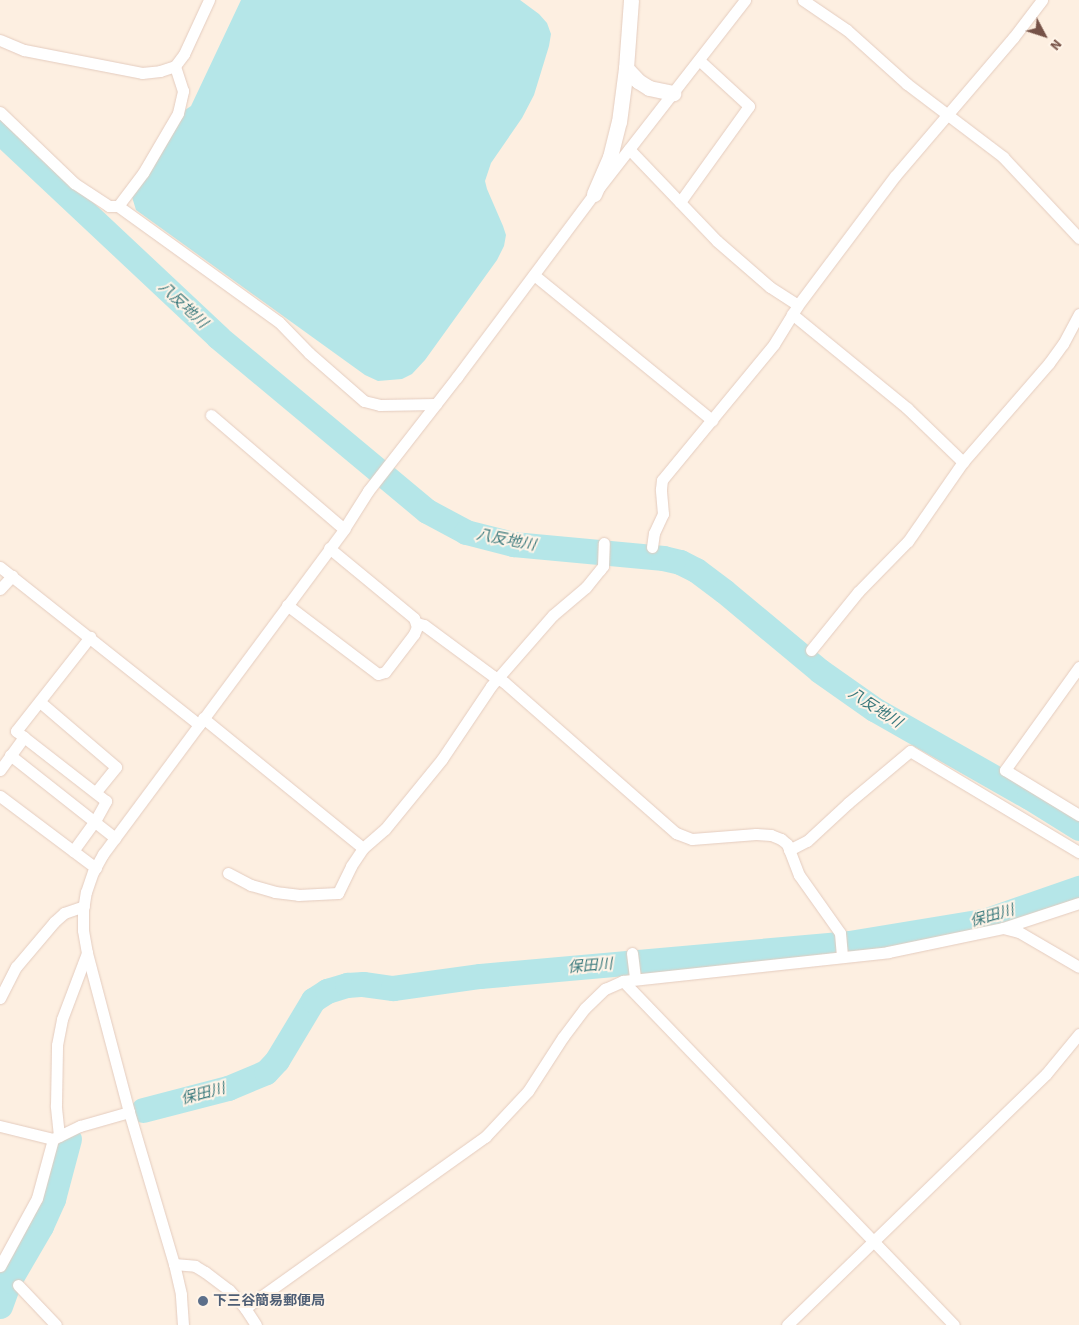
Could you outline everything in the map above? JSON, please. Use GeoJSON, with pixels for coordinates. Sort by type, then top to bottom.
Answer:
{"type":"FeatureCollection","features":[{"type":"Feature","properties":{"kind":"street"},"geometry":{"type":"LineString","coordinates":[[0,40],[24,50],[142,73],[175,66],[184,54],[209,0]]}},
{"type":"Feature","properties":{"kind":"street"},"geometry":{"type":"LineString","coordinates":[[594,194],[610,157],[619,122],[626,68],[631,0]]}},
{"type":"Feature","properties":{"kind":"street"},"geometry":{"type":"LineString","coordinates":[[183,1325],[181,1294],[174,1264],[129,1112],[87,953],[83,930],[84,906],[86,892],[96,868],[201,721],[344,528],[373,485],[594,194],[745,0]]}},
{"type":"Feature","properties":{"kind":"street"},"geometry":{"type":"LineString","coordinates":[[803,0],[847,30],[907,84],[1002,157],[1079,238]]}},
{"type":"Feature","properties":{"kind":"street"},"geometry":{"type":"LineString","coordinates":[[652,547],[654,534],[663,514],[662,480],[774,344],[795,310],[895,176],[1042,0]]}},
{"type":"Feature","properties":{"kind":"street"},"geometry":{"type":"LineString","coordinates":[[680,202],[749,106],[699,60]]}},
{"type":"Feature","properties":{"kind":"street"},"geometry":{"type":"LineString","coordinates":[[118,206],[143,173],[178,114],[183,91],[175,66]]}},
{"type":"Feature","properties":{"kind":"street"},"geometry":{"type":"LineString","coordinates":[[626,68],[638,81],[649,88],[673,92]]}},
{"type":"Feature","properties":{"kind":"street"},"geometry":{"type":"LineString","coordinates":[[0,112],[74,183],[109,206],[118,206],[279,322],[309,353],[364,401],[380,406],[436,404]]}},
{"type":"Feature","properties":{"kind":"street"},"geometry":{"type":"LineString","coordinates":[[629,149],[717,241],[907,408],[963,462]]}},
{"type":"Feature","properties":{"kind":"street"},"geometry":{"type":"LineString","coordinates":[[534,275],[712,420]]}},
{"type":"Feature","properties":{"kind":"street"},"geometry":{"type":"LineString","coordinates":[[811,650],[858,592],[908,541],[963,462],[1064,344],[1079,314]]}},
{"type":"Feature","properties":{"kind":"street"},"geometry":{"type":"LineString","coordinates":[[210,415],[344,528]]}},
{"type":"Feature","properties":{"kind":"street"},"geometry":{"type":"LineString","coordinates":[[228,874],[251,885],[275,892],[298,895],[338,893],[351,866],[363,848],[385,829],[442,759],[491,686],[499,679],[540,628],[586,586],[603,566],[604,545]]}},
{"type":"Feature","properties":{"kind":"street"},"geometry":{"type":"LineString","coordinates":[[329,548],[414,618],[417,623],[424,625],[499,679],[676,833],[692,839],[771,835],[787,844],[799,875],[840,933],[842,954]]}},
{"type":"Feature","properties":{"kind":"street"},"geometry":{"type":"LineString","coordinates":[[0,567],[363,848]]}},
{"type":"Feature","properties":{"kind":"street"},"geometry":{"type":"LineString","coordinates":[[0,589],[12,576]]}},
{"type":"Feature","properties":{"kind":"street"},"geometry":{"type":"LineString","coordinates":[[287,605],[378,674],[385,672],[414,634],[417,623]]}},
{"type":"Feature","properties":{"kind":"street"},"geometry":{"type":"LineString","coordinates":[[73,851],[95,821],[106,801],[16,731],[90,637]]}},
{"type":"Feature","properties":{"kind":"street"},"geometry":{"type":"LineString","coordinates":[[1079,667],[1005,770],[1079,815]]}},
{"type":"Feature","properties":{"kind":"street"},"geometry":{"type":"LineString","coordinates":[[40,702],[116,767],[96,792]]}},
{"type":"Feature","properties":{"kind":"street"},"geometry":{"type":"LineString","coordinates":[[0,770],[24,737]]}},
{"type":"Feature","properties":{"kind":"street"},"geometry":{"type":"LineString","coordinates":[[789,850],[807,841],[848,803],[910,751],[1079,852]]}},
{"type":"Feature","properties":{"kind":"street"},"geometry":{"type":"LineString","coordinates":[[10,755],[116,838]]}},
{"type":"Feature","properties":{"kind":"street"},"geometry":{"type":"LineString","coordinates":[[0,796],[96,868]]}},
{"type":"Feature","properties":{"kind":"street"},"geometry":{"type":"LineString","coordinates":[[245,1308],[485,1137],[528,1090],[563,1037],[585,1008],[605,988],[629,980],[842,954],[888,952],[1002,928],[1079,903]]}},
{"type":"Feature","properties":{"kind":"street"},"geometry":{"type":"LineString","coordinates":[[0,998],[16,967],[54,922],[64,913],[84,906]]}},
{"type":"Feature","properties":{"kind":"street"},"geometry":{"type":"LineString","coordinates":[[1002,928],[1019,932],[1079,967]]}},
{"type":"Feature","properties":{"kind":"street"},"geometry":{"type":"LineString","coordinates":[[0,1266],[37,1198],[56,1138],[56,1045],[62,1019],[87,953]]}},
{"type":"Feature","properties":{"kind":"street"},"geometry":{"type":"LineString","coordinates":[[629,980],[632,959]]}},
{"type":"Feature","properties":{"kind":"street"},"geometry":{"type":"LineString","coordinates":[[629,980],[954,1325]]}},
{"type":"Feature","properties":{"kind":"street"},"geometry":{"type":"LineString","coordinates":[[787,1325],[1046,1074],[1079,1034]]}},
{"type":"Feature","properties":{"kind":"street"},"geometry":{"type":"LineString","coordinates":[[0,1126],[56,1138],[80,1126],[129,1112]]}},
{"type":"Feature","properties":{"kind":"street"},"geometry":{"type":"LineString","coordinates":[[174,1264],[195,1266],[205,1272],[229,1290],[245,1308],[256,1325]]}},
{"type":"Feature","properties":{"kind":"street"},"geometry":{"type":"LineString","coordinates":[[18,1285],[56,1325]]}},
{"type":"Feature","properties":{"kind":"water"},"geometry":{"type":"Polygon","coordinates":[[[241,0],[520,0],[539,14],[547,23],[551,34],[549,46],[534,95],[522,118],[491,163],[485,181],[506,235],[504,246],[497,260],[425,360],[412,374],[402,379],[378,381],[365,375],[136,210],[132,197],[185,110],[191,106],[241,0]]]}},
{"type":"Feature","properties":{"kind":"waterway","name":"八反地川"},"geometry":{"type":"LineString","coordinates":[[0,132],[218,337],[427,511],[466,532],[513,544],[663,558],[680,562],[696,570],[724,591],[820,671],[874,709],[1029,797],[1079,828]]}},
{"type":"Feature","properties":{"kind":"waterway","name":"保田川"},"geometry":{"type":"LineString","coordinates":[[143,1110],[228,1088],[266,1072],[277,1060],[313,1000],[327,991],[347,985],[363,984],[393,988],[480,976],[849,943],[984,921],[1079,888]]}},
{"type":"Feature","properties":{"kind":"waterway","name":"保田川"},"geometry":{"type":"LineString","coordinates":[[0,1306],[9,1281],[41,1226],[53,1199],[69,1139]]}},
{"type":"Feature","properties":{"kind":"place","name":"下三谷簡易郵便局"},"geometry":{"type":"Point","coordinates":[203,1301]}}]}
